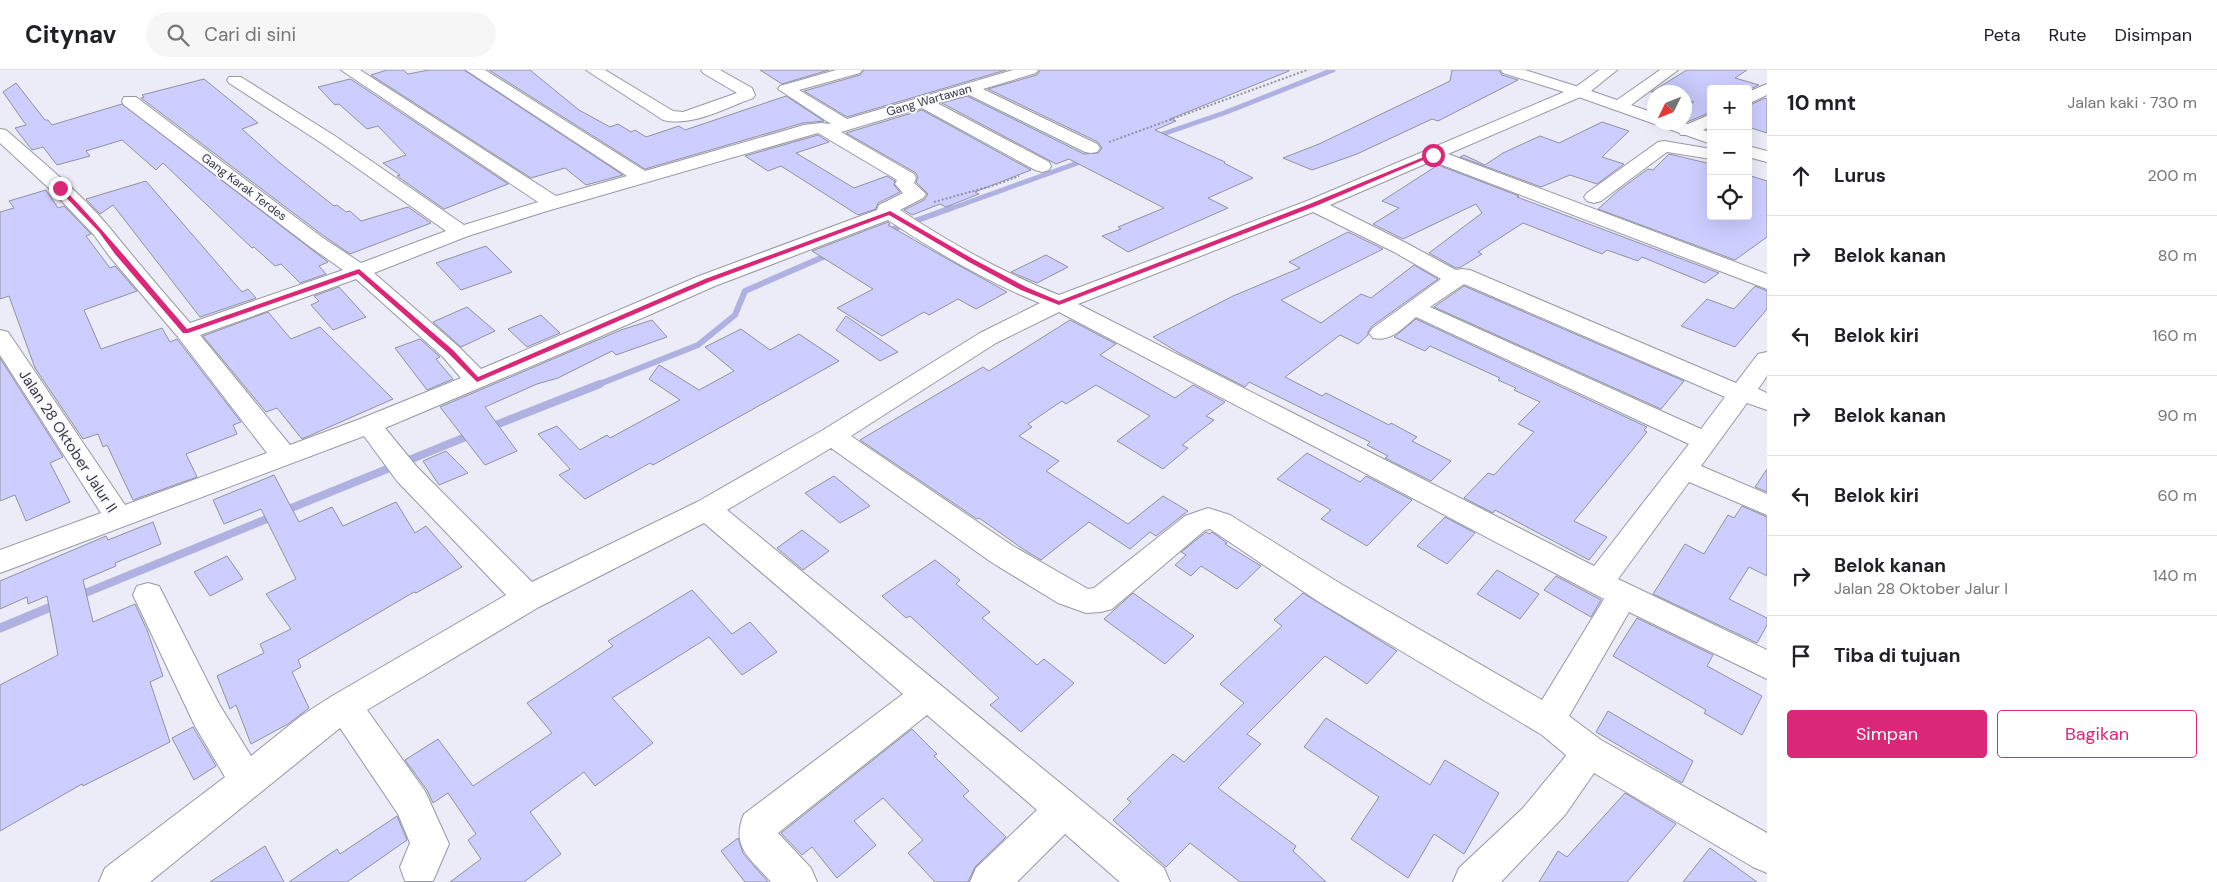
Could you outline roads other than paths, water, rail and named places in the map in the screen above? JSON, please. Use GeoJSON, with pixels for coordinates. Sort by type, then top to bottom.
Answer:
{"type":"FeatureCollection","features":[{"type":"Feature","properties":{"kind":"main road"},"geometry":{"type":"LineString","coordinates":[[349,70],[553,203]]}},
{"type":"Feature","properties":{"kind":"main road"},"geometry":{"type":"LineString","coordinates":[[474,70],[642,178]]}},
{"type":"Feature","properties":{"kind":"main road"},"geometry":{"type":"LineString","coordinates":[[594,70],[669,116],[676,118],[684,117],[747,95],[746,91],[714,72]]}},
{"type":"Feature","properties":{"kind":"main road"},"geometry":{"type":"LineString","coordinates":[[714,72],[738,70]]}},
{"type":"Feature","properties":{"kind":"main road"},"geometry":{"type":"LineString","coordinates":[[854,70],[786,89],[835,128],[906,178],[904,184],[916,194],[887,208],[902,221],[1024,288],[1059,303],[1611,589],[1767,666]]}},
{"type":"Feature","properties":{"kind":"main road","name":"Gang Wartawan"},"geometry":{"type":"LineString","coordinates":[[835,128],[1030,70]]}},
{"type":"Feature","properties":{"kind":"main road"},"geometry":{"type":"LineString","coordinates":[[1509,70],[1647,116]]}},
{"type":"Feature","properties":{"kind":"main road"},"geometry":{"type":"LineString","coordinates":[[119,882],[247,782],[313,727],[344,706],[528,598],[707,509],[832,436],[988,338],[1059,303],[1314,205],[1579,92],[1609,70]]}},
{"type":"Feature","properties":{"kind":"main road"},"geometry":{"type":"LineString","coordinates":[[1619,106],[1670,70]]}},
{"type":"Feature","properties":{"kind":"main road"},"geometry":{"type":"LineString","coordinates":[[235,80],[329,140],[461,232]]}},
{"type":"Feature","properties":{"kind":"main road"},"geometry":{"type":"LineString","coordinates":[[968,88],[1091,148]]}},
{"type":"Feature","properties":{"kind":"main road"},"geometry":{"type":"LineString","coordinates":[[1752,97],[1767,88]]}},
{"type":"Feature","properties":{"kind":"main road","name":"Gang Karak Terdes"},"geometry":{"type":"LineString","coordinates":[[130,102],[316,242],[359,271],[451,352],[477,380]]}},
{"type":"Feature","properties":{"kind":"main road"},"geometry":{"type":"LineString","coordinates":[[923,102],[1042,166]]}},
{"type":"Feature","properties":{"kind":"main road"},"geometry":{"type":"LineString","coordinates":[[1687,131],[1707,121]]}},
{"type":"Feature","properties":{"kind":"main road"},"geometry":{"type":"LineString","coordinates":[[186,332],[359,271],[461,232],[553,203],[810,129],[835,128]]}},
{"type":"Feature","properties":{"kind":"main road"},"geometry":{"type":"LineString","coordinates":[[1687,131],[1707,138]]}},
{"type":"Feature","properties":{"kind":"main road"},"geometry":{"type":"LineString","coordinates":[[0,134],[60,188],[101,231],[117,253],[186,332],[285,457]]}},
{"type":"Feature","properties":{"kind":"main road"},"geometry":{"type":"LineString","coordinates":[[1594,197],[1664,146],[1707,153]]}},
{"type":"Feature","properties":{"kind":"main road"},"geometry":{"type":"LineString","coordinates":[[1752,152],[1767,157]]}},
{"type":"Feature","properties":{"kind":"main road"},"geometry":{"type":"LineString","coordinates":[[1433,155],[1767,282]]}},
{"type":"Feature","properties":{"kind":"main road"},"geometry":{"type":"LineString","coordinates":[[1314,205],[1401,248],[1456,279]]}},
{"type":"Feature","properties":{"kind":"main road"},"geometry":{"type":"LineString","coordinates":[[0,562],[285,457],[375,432],[477,380],[707,280],[902,221]]}},
{"type":"Feature","properties":{"kind":"main road"},"geometry":{"type":"LineString","coordinates":[[1381,333],[1462,276],[1740,393],[1767,402]]}},
{"type":"Feature","properties":{"kind":"main road"},"geometry":{"type":"LineString","coordinates":[[1414,308],[1705,441]]}},
{"type":"Feature","properties":{"kind":"main road","name":"Jalan 28 Oktober Jalur II"},"geometry":{"type":"LineString","coordinates":[[0,337],[119,519]]}},
{"type":"Feature","properties":{"kind":"main road"},"geometry":{"type":"LineString","coordinates":[[1554,724],[1551,716],[1552,713],[1611,589],[1683,469],[1767,359]]}},
{"type":"Feature","properties":{"kind":"main road"},"geometry":{"type":"LineString","coordinates":[[375,432],[407,474],[528,598]]}},
{"type":"Feature","properties":{"kind":"main road"},"geometry":{"type":"LineString","coordinates":[[832,436],[1002,554],[1069,594],[1086,601],[1102,600],[1195,523],[1208,518],[1220,522],[1236,530],[1330,593],[1554,724],[1588,751],[1767,854]]}},
{"type":"Feature","properties":{"kind":"main road"},"geometry":{"type":"LineString","coordinates":[[1683,469],[1767,505]]}},
{"type":"Feature","properties":{"kind":"main road"},"geometry":{"type":"LineString","coordinates":[[707,509],[1150,882]]}},
{"type":"Feature","properties":{"kind":"main road"},"geometry":{"type":"LineString","coordinates":[[148,596],[207,715],[247,782]]}},
{"type":"Feature","properties":{"kind":"main road"},"geometry":{"type":"LineString","coordinates":[[798,882],[757,838],[757,827],[927,696]]}},
{"type":"Feature","properties":{"kind":"main road"},"geometry":{"type":"LineString","coordinates":[[344,706],[412,803],[430,844],[419,867]]}},
{"type":"Feature","properties":{"kind":"main road"},"geometry":{"type":"LineString","coordinates":[[1473,882],[1526,830],[1568,781],[1588,751]]}},
{"type":"Feature","properties":{"kind":"main road"},"geometry":{"type":"LineString","coordinates":[[990,882],[1064,809]]}},
{"type":"Feature","properties":{"kind":"waterway"},"geometry":{"type":"LineString","coordinates":[[1154,137],[1224,113],[1333,70]]}},
{"type":"Feature","properties":{"kind":"waterway"},"geometry":{"type":"LineString","coordinates":[[947,210],[1086,160]]}},
{"type":"Feature","properties":{"kind":"waterway"},"geometry":{"type":"LineString","coordinates":[[885,232],[951,208]]}},
{"type":"Feature","properties":{"kind":"waterway"},"geometry":{"type":"LineString","coordinates":[[597,385],[698,345],[735,315],[745,291],[830,254]]}},
{"type":"Feature","properties":{"kind":"waterway"},"geometry":{"type":"LineString","coordinates":[[488,428],[600,384]]}},
{"type":"Feature","properties":{"kind":"waterway"},"geometry":{"type":"LineString","coordinates":[[284,511],[473,434]]}},
{"type":"Feature","properties":{"kind":"waterway"},"geometry":{"type":"LineString","coordinates":[[78,596],[274,516]]}},
{"type":"Feature","properties":{"kind":"waterway"},"geometry":{"type":"LineString","coordinates":[[0,628],[58,604],[55,605]]}}]}
